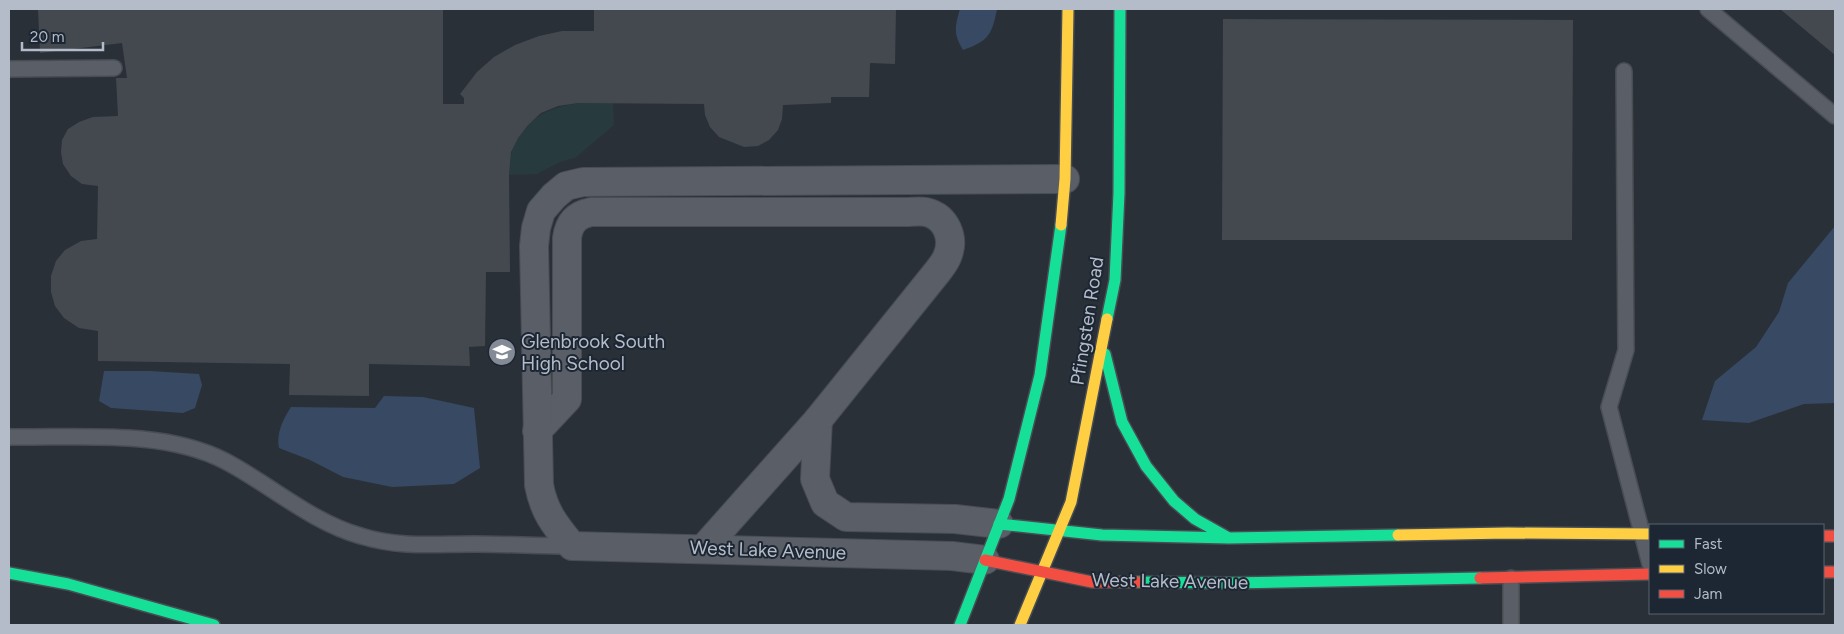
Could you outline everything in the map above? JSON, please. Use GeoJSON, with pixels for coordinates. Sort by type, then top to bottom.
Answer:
{"type":"FeatureCollection","features":[{"type":"Feature","properties":{"kind":"main road","name":"Pfingsten Road"},"geometry":{"type":"LineString","coordinates":[[960,625],[1009,499],[1040,375],[1060,240],[1065,179],[1068,9]]}},
{"type":"Feature","properties":{"kind":"main road","name":"Pfingsten Road"},"geometry":{"type":"LineString","coordinates":[[1020,625],[1071,502],[1115,280],[1119,184],[1120,9]]}},
{"type":"Feature","properties":{"kind":"main road"},"geometry":{"type":"LineString","coordinates":[[1103,347],[1122,422],[1146,466],[1174,501],[1195,519],[1229,538]]}},
{"type":"Feature","properties":{"kind":"main road"},"geometry":{"type":"LineString","coordinates":[[999,524],[1102,536],[1229,538],[1508,533],[1647,534]]}},
{"type":"Feature","properties":{"kind":"main road","name":"West Lake Avenue"},"geometry":{"type":"LineString","coordinates":[[985,560],[1092,582],[1228,583],[1649,574]]}},
{"type":"Feature","properties":{"kind":"main road"},"geometry":{"type":"LineString","coordinates":[[9,573],[68,584],[214,625]]}},
{"type":"Feature","properties":{"kind":"street"},"geometry":{"type":"LineString","coordinates":[[572,546],[550,519],[542,502],[539,485],[537,431],[534,246],[536,228],[542,211],[566,186],[583,182],[1065,179]]}},
{"type":"Feature","properties":{"kind":"street"},"geometry":{"type":"LineString","coordinates":[[537,431],[568,399],[567,238],[568,226],[582,214],[591,212],[927,212],[942,220],[949,231],[951,245],[947,258],[818,420],[704,548]]}},
{"type":"Feature","properties":{"kind":"street"},"geometry":{"type":"LineString","coordinates":[[818,420],[814,479],[825,503],[846,517],[955,519],[999,524]]}},
{"type":"Feature","properties":{"kind":"street","name":"West Lake Avenue"},"geometry":{"type":"LineString","coordinates":[[572,546],[952,556],[985,560]]}},
{"type":"Feature","properties":{"kind":"lane"},"geometry":{"type":"LineString","coordinates":[[1708,9],[1835,116]]}},
{"type":"Feature","properties":{"kind":"lane"},"geometry":{"type":"LineString","coordinates":[[9,69],[114,68]]}},
{"type":"Feature","properties":{"kind":"lane"},"geometry":{"type":"LineString","coordinates":[[1624,71],[1626,350],[1610,407],[1647,534],[1649,554]]}},
{"type":"Feature","properties":{"kind":"lane"},"geometry":{"type":"LineString","coordinates":[[9,437],[120,438],[168,442],[198,450],[224,461],[340,529],[392,544],[422,546],[474,544],[572,546]]}},
{"type":"Feature","properties":{"kind":"lane"},"geometry":{"type":"LineString","coordinates":[[1511,578],[1511,625]]}},
{"type":"Feature","properties":{"kind":"green space"},"geometry":{"type":"Polygon","coordinates":[[[578,103],[613,103],[614,125],[575,158],[560,162],[537,174],[509,175],[510,160],[516,140],[529,123],[556,108],[578,103]]]}},
{"type":"Feature","properties":{"kind":"water"},"geometry":{"type":"Polygon","coordinates":[[[960,9],[997,9],[988,36],[972,47],[963,50],[956,34],[960,9]]]}},
{"type":"Feature","properties":{"kind":"water"},"geometry":{"type":"Polygon","coordinates":[[[1835,226],[1835,403],[1804,404],[1749,423],[1702,420],[1715,381],[1756,347],[1779,312],[1788,283],[1835,226]]]}},
{"type":"Feature","properties":{"kind":"water"},"geometry":{"type":"Polygon","coordinates":[[[104,371],[199,374],[202,385],[195,408],[183,413],[111,408],[99,401],[104,371]]]}},
{"type":"Feature","properties":{"kind":"water"},"geometry":{"type":"Polygon","coordinates":[[[384,396],[423,397],[474,408],[480,468],[454,484],[392,487],[343,477],[310,460],[279,448],[278,437],[285,416],[291,407],[375,408],[384,396]]]}},
{"type":"Feature","properties":{"kind":"building","name":"Glenbrook South High School"},"geometry":{"type":"Polygon","coordinates":[[[38,9],[443,9],[443,104],[464,104],[464,98],[460,94],[477,72],[494,57],[515,45],[539,36],[562,31],[594,31],[594,9],[896,9],[895,64],[870,63],[869,97],[831,97],[831,103],[783,105],[782,119],[778,130],[769,140],[758,146],[744,147],[719,137],[710,127],[705,115],[704,104],[578,103],[558,106],[541,113],[518,138],[511,152],[509,175],[510,272],[486,272],[485,346],[469,347],[470,366],[369,364],[369,396],[289,395],[290,364],[98,361],[98,331],[79,328],[64,318],[55,306],[51,292],[51,276],[56,261],[65,250],[81,241],[97,239],[98,186],[82,184],[71,176],[63,164],[62,140],[68,129],[79,122],[93,117],[118,116],[116,78],[127,78],[122,43],[40,53],[38,9]]]}},
{"type":"Feature","properties":{"kind":"building"},"geometry":{"type":"Polygon","coordinates":[[[1780,9],[1835,9],[1835,55],[1780,9]]]}},
{"type":"Feature","properties":{"kind":"building"},"geometry":{"type":"Polygon","coordinates":[[[1223,19],[1573,20],[1572,240],[1222,240],[1223,19]]]}},
{"type":"Feature","properties":{"kind":"traffic: fast"},"geometry":{"type":"LineString","coordinates":[[1107,319],[1115,280],[1119,193],[1120,9]]}},
{"type":"Feature","properties":{"kind":"traffic: fast"},"geometry":{"type":"LineString","coordinates":[[960,625],[1009,499],[1040,375],[1061,225]]}},
{"type":"Feature","properties":{"kind":"traffic: fast"},"geometry":{"type":"LineString","coordinates":[[1105,354],[1122,422],[1146,466],[1174,501],[1195,519],[1227,537]]}},
{"type":"Feature","properties":{"kind":"traffic: fast"},"geometry":{"type":"LineString","coordinates":[[999,524],[1102,535],[1229,538],[1398,535]]}},
{"type":"Feature","properties":{"kind":"traffic: fast"},"geometry":{"type":"LineString","coordinates":[[9,573],[68,584],[214,625]]}},
{"type":"Feature","properties":{"kind":"traffic: fast"},"geometry":{"type":"LineString","coordinates":[[1137,582],[1228,583],[1480,578]]}},
{"type":"Feature","properties":{"kind":"traffic: slow"},"geometry":{"type":"LineString","coordinates":[[1061,225],[1065,179],[1068,9]]}},
{"type":"Feature","properties":{"kind":"traffic: slow"},"geometry":{"type":"LineString","coordinates":[[1020,625],[1071,502],[1107,319]]}},
{"type":"Feature","properties":{"kind":"traffic: slow"},"geometry":{"type":"LineString","coordinates":[[1398,535],[1508,533],[1649,534]]}},
{"type":"Feature","properties":{"kind":"traffic: jam"},"geometry":{"type":"LineString","coordinates":[[1824,536],[1835,536]]}},
{"type":"Feature","properties":{"kind":"traffic: jam"},"geometry":{"type":"LineString","coordinates":[[985,560],[1092,582],[1137,582]]}},
{"type":"Feature","properties":{"kind":"traffic: jam"},"geometry":{"type":"LineString","coordinates":[[1824,572],[1835,572]]}},
{"type":"Feature","properties":{"kind":"traffic: jam"},"geometry":{"type":"LineString","coordinates":[[1480,578],[1649,574]]}},
{"type":"Feature","properties":{"kind":"place","name":"Glenbrook South High School"},"geometry":{"type":"Point","coordinates":[502,352]}}]}
